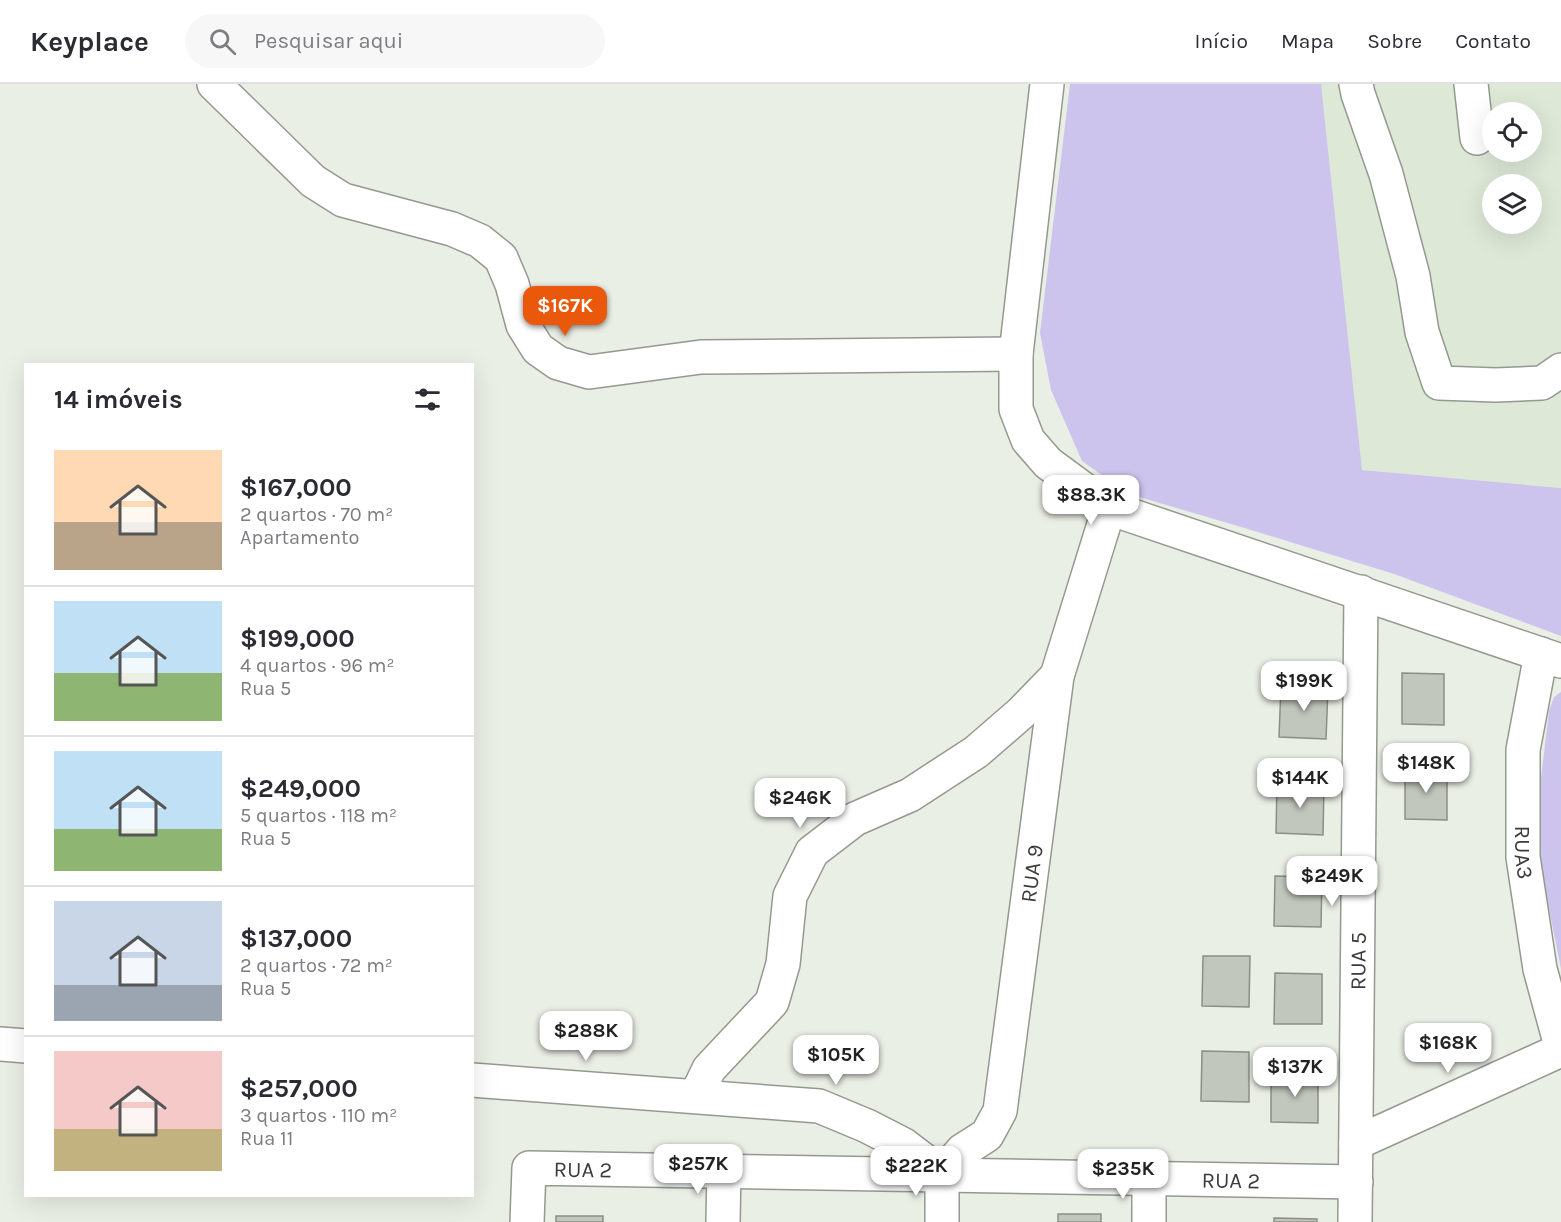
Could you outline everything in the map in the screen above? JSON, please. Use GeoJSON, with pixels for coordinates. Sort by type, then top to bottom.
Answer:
{"type":"FeatureCollection","features":[{"type":"Feature","properties":{"kind":"street"},"geometry":{"type":"LineString","coordinates":[[214,84],[314,181],[343,200],[452,229],[480,241],[501,258],[512,285],[523,325],[538,349],[558,363],[589,372],[701,357],[1017,354]]}},
{"type":"Feature","properties":{"kind":"street"},"geometry":{"type":"LineString","coordinates":[[1047,84],[1017,354],[1016,409],[1028,440],[1048,464],[1108,508],[1551,657]]}},
{"type":"Feature","properties":{"kind":"street"},"geometry":{"type":"LineString","coordinates":[[1356,84],[1386,174],[1413,276],[1422,332],[1439,383],[1496,386],[1542,383],[1559,372]]}},
{"type":"Feature","properties":{"kind":"street"},"geometry":{"type":"LineString","coordinates":[[1471,84],[1477,138]]}},
{"type":"Feature","properties":{"kind":"street","name":"RUA 9"},"geometry":{"type":"LineString","coordinates":[[942,1174],[962,1151],[987,1135],[1000,1111],[1057,676],[1108,508]]}},
{"type":"Feature","properties":{"kind":"street","name":"RUA 5"},"geometry":{"type":"LineString","coordinates":[[1355,1222],[1361,592]]}},
{"type":"Feature","properties":{"kind":"street","name":"RUA3"},"geometry":{"type":"LineString","coordinates":[[1551,657],[1523,750],[1523,857],[1540,969],[1561,1048]]}},
{"type":"Feature","properties":{"kind":"street"},"geometry":{"type":"LineString","coordinates":[[696,1096],[709,1069],[772,1002],[783,964],[790,896],[812,852],[855,819],[910,795],[976,752],[1021,713],[1057,676]]}},
{"type":"Feature","properties":{"kind":"street"},"geometry":{"type":"LineString","coordinates":[[0,1044],[24,1046]]}},
{"type":"Feature","properties":{"kind":"street"},"geometry":{"type":"LineString","coordinates":[[1356,1143],[1561,1048]]}},
{"type":"Feature","properties":{"kind":"street"},"geometry":{"type":"LineString","coordinates":[[474,1080],[819,1106],[867,1126],[904,1145],[942,1174],[942,1222]]}},
{"type":"Feature","properties":{"kind":"street","name":"RUA 2"},"geometry":{"type":"LineString","coordinates":[[528,1222],[529,1168],[1356,1182]]}},
{"type":"Feature","properties":{"kind":"street"},"geometry":{"type":"LineString","coordinates":[[723,1222],[724,1170]]}},
{"type":"Feature","properties":{"kind":"street"},"geometry":{"type":"LineString","coordinates":[[1149,1177],[1149,1222]]}},
{"type":"Feature","properties":{"kind":"shaded area"},"geometry":{"type":"Polygon","coordinates":[[[1070,84],[1321,84],[1362,470],[1561,488],[1561,636],[1394,574],[1129,494],[1082,461],[1051,390],[1040,333],[1070,84]]]}},
{"type":"Feature","properties":{"kind":"shaded area"},"geometry":{"type":"Polygon","coordinates":[[[1311,84],[1561,84],[1561,488],[1362,470],[1311,84]]]}},
{"type":"Feature","properties":{"kind":"shaded area"},"geometry":{"type":"Polygon","coordinates":[[[1561,692],[1561,969],[1541,868],[1539,795],[1549,711],[1554,697],[1561,692]]]}},
{"type":"Feature","properties":{"kind":"building"},"geometry":{"type":"Polygon","coordinates":[[[1402,673],[1444,674],[1444,725],[1402,724],[1402,673]]]}},
{"type":"Feature","properties":{"kind":"building"},"geometry":{"type":"Polygon","coordinates":[[[1281,686],[1328,688],[1326,739],[1279,737],[1281,686]]]}},
{"type":"Feature","properties":{"kind":"building"},"geometry":{"type":"Polygon","coordinates":[[[1405,769],[1447,769],[1447,820],[1405,819],[1405,769]]]}},
{"type":"Feature","properties":{"kind":"building"},"geometry":{"type":"Polygon","coordinates":[[[1277,783],[1324,784],[1323,835],[1276,833],[1277,783]]]}},
{"type":"Feature","properties":{"kind":"building"},"geometry":{"type":"Polygon","coordinates":[[[1275,876],[1322,877],[1321,927],[1274,926],[1275,876]]]}},
{"type":"Feature","properties":{"kind":"building"},"geometry":{"type":"Polygon","coordinates":[[[1203,956],[1250,956],[1249,1007],[1202,1006],[1203,956]]]}},
{"type":"Feature","properties":{"kind":"building"},"geometry":{"type":"Polygon","coordinates":[[[1275,973],[1322,974],[1322,1024],[1274,1024],[1275,973]]]}},
{"type":"Feature","properties":{"kind":"building"},"geometry":{"type":"Polygon","coordinates":[[[1202,1051],[1249,1052],[1249,1102],[1201,1101],[1202,1051]]]}},
{"type":"Feature","properties":{"kind":"building"},"geometry":{"type":"Polygon","coordinates":[[[1271,1073],[1318,1073],[1318,1123],[1271,1122],[1271,1073]]]}},
{"type":"Feature","properties":{"kind":"building"},"geometry":{"type":"Polygon","coordinates":[[[1058,1214],[1101,1214],[1101,1222],[1058,1222],[1058,1214]]]}},
{"type":"Feature","properties":{"kind":"building"},"geometry":{"type":"Polygon","coordinates":[[[556,1216],[603,1216],[603,1222],[556,1222],[556,1216]]]}},
{"type":"Feature","properties":{"kind":"building"},"geometry":{"type":"Polygon","coordinates":[[[1274,1218],[1317,1219],[1317,1222],[1274,1222],[1274,1218]]]}}]}
